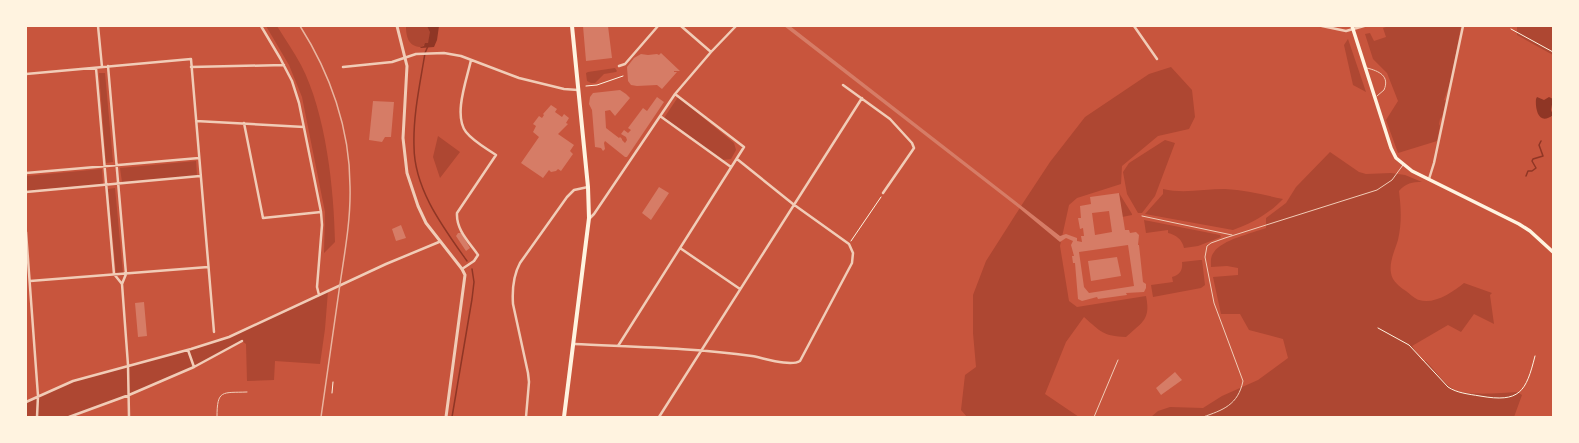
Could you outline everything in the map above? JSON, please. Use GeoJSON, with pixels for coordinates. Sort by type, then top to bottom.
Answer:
{"type":"FeatureCollection","features":[{"type":"Feature","properties":{"kind":"main road"},"geometry":{"type":"LineString","coordinates":[[564,417],[589,218],[588,187],[572,26]]}},
{"type":"Feature","properties":{"kind":"main road"},"geometry":{"type":"LineString","coordinates":[[1353,28],[1374,97],[1391,148],[1396,158],[1403,165],[1429,179],[1519,224],[1530,231],[1553,252]]}},
{"type":"Feature","properties":{"kind":"street"},"geometry":{"type":"LineString","coordinates":[[98,26],[102,67]]}},
{"type":"Feature","properties":{"kind":"street"},"geometry":{"type":"LineString","coordinates":[[261,26],[292,81],[304,127],[321,212],[322,225],[317,287],[319,295]]}},
{"type":"Feature","properties":{"kind":"street"},"geometry":{"type":"LineString","coordinates":[[397,26],[406,57],[407,73],[403,138],[407,173],[418,206],[426,223],[439,242],[462,270],[465,281],[446,417]]}},
{"type":"Feature","properties":{"kind":"street"},"geometry":{"type":"LineString","coordinates":[[619,66],[624,64],[658,26]]}},
{"type":"Feature","properties":{"kind":"street"},"geometry":{"type":"LineString","coordinates":[[680,26],[711,52]]}},
{"type":"Feature","properties":{"kind":"street"},"geometry":{"type":"LineString","coordinates":[[589,218],[594,214],[675,94],[711,52],[736,26]]}},
{"type":"Feature","properties":{"kind":"street"},"geometry":{"type":"LineString","coordinates":[[1134,26],[1157,59]]}},
{"type":"Feature","properties":{"kind":"street"},"geometry":{"type":"LineString","coordinates":[[1322,26],[1346,31],[1364,26]]}},
{"type":"Feature","properties":{"kind":"street"},"geometry":{"type":"LineString","coordinates":[[1429,179],[1434,163],[1463,26]]}},
{"type":"Feature","properties":{"kind":"street"},"geometry":{"type":"LineString","coordinates":[[343,67],[392,62],[419,54],[452,54],[519,78],[564,89],[579,90]]}},
{"type":"Feature","properties":{"kind":"street"},"geometry":{"type":"LineString","coordinates":[[26,74],[190,59],[214,332]]}},
{"type":"Feature","properties":{"kind":"street"},"geometry":{"type":"LineString","coordinates":[[462,270],[474,261],[478,255],[457,224],[458,213],[496,155],[471,138],[466,132],[461,120],[461,108],[471,60]]}},
{"type":"Feature","properties":{"kind":"street"},"geometry":{"type":"LineString","coordinates":[[191,67],[284,65]]}},
{"type":"Feature","properties":{"kind":"street"},"geometry":{"type":"LineString","coordinates":[[108,66],[126,274],[122,284],[128,365],[129,417]]}},
{"type":"Feature","properties":{"kind":"street"},"geometry":{"type":"LineString","coordinates":[[96,68],[105,185],[114,274],[122,284]]}},
{"type":"Feature","properties":{"kind":"street"},"geometry":{"type":"LineString","coordinates":[[843,85],[890,119],[912,143],[914,148],[883,193]]}},
{"type":"Feature","properties":{"kind":"street"},"geometry":{"type":"LineString","coordinates":[[618,346],[744,147],[675,94]]}},
{"type":"Feature","properties":{"kind":"street"},"geometry":{"type":"LineString","coordinates":[[659,417],[793,204],[862,98]]}},
{"type":"Feature","properties":{"kind":"street"},"geometry":{"type":"LineString","coordinates":[[660,116],[731,167]]}},
{"type":"Feature","properties":{"kind":"street"},"geometry":{"type":"LineString","coordinates":[[196,121],[304,127]]}},
{"type":"Feature","properties":{"kind":"street"},"geometry":{"type":"LineString","coordinates":[[244,123],[263,218],[321,212]]}},
{"type":"Feature","properties":{"kind":"street"},"geometry":{"type":"LineString","coordinates":[[26,173],[199,158]]}},
{"type":"Feature","properties":{"kind":"street"},"geometry":{"type":"LineString","coordinates":[[574,344],[725,353],[761,357],[790,364],[800,361],[852,263],[853,253],[848,244],[793,204],[737,159]]}},
{"type":"Feature","properties":{"kind":"street"},"geometry":{"type":"LineString","coordinates":[[26,192],[200,176]]}},
{"type":"Feature","properties":{"kind":"street"},"geometry":{"type":"LineString","coordinates":[[526,417],[529,382],[513,304],[512,293],[514,275],[520,263],[567,197],[574,190],[588,187]]}},
{"type":"Feature","properties":{"kind":"street"},"geometry":{"type":"LineString","coordinates":[[26,232],[38,396],[38,417]]}},
{"type":"Feature","properties":{"kind":"street"},"geometry":{"type":"LineString","coordinates":[[26,402],[73,380],[188,350],[229,337],[386,264],[439,242]]}},
{"type":"Feature","properties":{"kind":"street"},"geometry":{"type":"LineString","coordinates":[[680,248],[740,289]]}},
{"type":"Feature","properties":{"kind":"street"},"geometry":{"type":"LineString","coordinates":[[30,281],[208,267]]}},
{"type":"Feature","properties":{"kind":"street"},"geometry":{"type":"LineString","coordinates":[[69,417],[129,395],[194,367],[242,341]]}},
{"type":"Feature","properties":{"kind":"street"},"geometry":{"type":"LineString","coordinates":[[188,350],[194,367]]}},
{"type":"Feature","properties":{"kind":"lane"},"geometry":{"type":"LineString","coordinates":[[1365,68],[1383,75],[1386,81],[1384,90],[1381,94],[1374,97]]}},
{"type":"Feature","properties":{"kind":"lane"},"geometry":{"type":"LineString","coordinates":[[1203,417],[1222,410],[1235,400],[1241,392],[1243,381],[1214,303],[1205,257],[1207,246],[1212,242],[1233,235],[1377,190],[1392,180],[1403,165]]}},
{"type":"Feature","properties":{"kind":"lane"},"geometry":{"type":"LineString","coordinates":[[1142,216],[1233,235]]}},
{"type":"Feature","properties":{"kind":"lane"},"geometry":{"type":"LineString","coordinates":[[1094,417],[1118,360]]}},
{"type":"Feature","properties":{"kind":"lane"},"geometry":{"type":"LineString","coordinates":[[217,417],[217,402],[222,394],[247,392]]}},
{"type":"Feature","properties":{"kind":"path"},"geometry":{"type":"LineString","coordinates":[[1511,29],[1553,52]]}},
{"type":"Feature","properties":{"kind":"path"},"geometry":{"type":"LineString","coordinates":[[586,86],[597,85],[622,76]]}},
{"type":"Feature","properties":{"kind":"path"},"geometry":{"type":"LineString","coordinates":[[848,244],[883,193]]}},
{"type":"Feature","properties":{"kind":"path"},"geometry":{"type":"LineString","coordinates":[[1378,328],[1409,345],[1448,387],[1454,391],[1462,393],[1501,398],[1517,394],[1526,385],[1535,356]]}},
{"type":"Feature","properties":{"kind":"path"},"geometry":{"type":"LineString","coordinates":[[332,393],[333,382]]}},
{"type":"Feature","properties":{"kind":"shaded area"},"geometry":{"type":"Polygon","coordinates":[[[266,26],[277,26],[301,65],[310,84],[317,105],[327,152],[333,199],[335,242],[324,253],[325,212],[302,97],[289,65],[266,26]]]}},
{"type":"Feature","properties":{"kind":"shaded area"},"geometry":{"type":"Polygon","coordinates":[[[406,26],[427,26],[431,32],[428,44],[420,47],[410,43],[406,33],[406,26]]]}},
{"type":"Feature","properties":{"kind":"shaded area"},"geometry":{"type":"Polygon","coordinates":[[[427,26],[439,26],[437,40],[434,47],[421,48],[420,47],[424,46],[425,43],[428,43],[430,32],[427,26]]]}},
{"type":"Feature","properties":{"kind":"shaded area"},"geometry":{"type":"Polygon","coordinates":[[[1389,26],[1461,26],[1451,80],[1444,100],[1446,101],[1442,117],[1440,119],[1437,141],[1398,153],[1386,120],[1398,101],[1387,73],[1373,59],[1365,34],[1370,33],[1374,41],[1386,37],[1383,28],[1389,26]]]}},
{"type":"Feature","properties":{"kind":"shaded area"},"geometry":{"type":"Polygon","coordinates":[[[1517,26],[1553,26],[1553,55],[1517,35],[1517,26]]]}},
{"type":"Feature","properties":{"kind":"shaded area"},"geometry":{"type":"Polygon","coordinates":[[[1348,39],[1366,92],[1353,85],[1344,45],[1348,39]]]}},
{"type":"Feature","properties":{"kind":"shaded area"},"geometry":{"type":"Polygon","coordinates":[[[1171,67],[1192,90],[1195,117],[1189,129],[1158,136],[1122,166],[1121,184],[1077,198],[1069,205],[1060,246],[1069,301],[1077,307],[1146,296],[1147,310],[1144,320],[1126,337],[1107,334],[1094,326],[1084,317],[1066,342],[1045,394],[1079,417],[967,417],[961,410],[965,375],[976,367],[973,333],[973,295],[986,261],[1050,162],[1085,117],[1149,74],[1171,67]]]}},
{"type":"Feature","properties":{"kind":"shaded area"},"geometry":{"type":"Polygon","coordinates":[[[615,68],[617,71],[616,72],[604,74],[595,83],[587,81],[586,73],[588,72],[615,68]]]}},
{"type":"Feature","properties":{"kind":"shaded area"},"geometry":{"type":"Polygon","coordinates":[[[99,73],[105,73],[113,162],[106,163],[99,73]]]}},
{"type":"Feature","properties":{"kind":"shaded area"},"geometry":{"type":"Polygon","coordinates":[[[678,97],[734,143],[736,150],[731,159],[722,160],[664,118],[678,97]]]}},
{"type":"Feature","properties":{"kind":"shaded area"},"geometry":{"type":"Polygon","coordinates":[[[1537,97],[1544,100],[1549,97],[1553,99],[1551,110],[1553,115],[1544,119],[1541,118],[1536,108],[1537,97]]]}},
{"type":"Feature","properties":{"kind":"shaded area"},"geometry":{"type":"Polygon","coordinates":[[[438,136],[460,152],[440,178],[433,157],[438,136]]]}},
{"type":"Feature","properties":{"kind":"shaded area"},"geometry":{"type":"Polygon","coordinates":[[[1165,140],[1175,143],[1155,196],[1142,213],[1138,213],[1127,194],[1123,172],[1129,163],[1165,140]]]}},
{"type":"Feature","properties":{"kind":"shaded area"},"geometry":{"type":"Polygon","coordinates":[[[1330,152],[1359,172],[1366,174],[1391,173],[1405,175],[1422,182],[1409,184],[1404,186],[1399,191],[1401,221],[1398,240],[1391,265],[1393,279],[1414,298],[1425,301],[1431,301],[1443,297],[1464,283],[1492,293],[1490,295],[1494,324],[1474,314],[1461,332],[1448,325],[1412,346],[1422,361],[1426,361],[1443,381],[1455,390],[1476,394],[1517,392],[1522,395],[1514,417],[1151,417],[1158,411],[1170,407],[1203,408],[1222,396],[1258,380],[1288,358],[1283,339],[1249,330],[1240,314],[1221,314],[1213,277],[1238,275],[1238,268],[1227,266],[1211,267],[1211,258],[1218,248],[1230,240],[1266,228],[1266,218],[1286,203],[1296,187],[1330,152]]]}},
{"type":"Feature","properties":{"kind":"shaded area"},"geometry":{"type":"Polygon","coordinates":[[[196,161],[197,176],[122,182],[120,168],[196,161]]]}},
{"type":"Feature","properties":{"kind":"shaded area"},"geometry":{"type":"Polygon","coordinates":[[[102,169],[103,184],[26,191],[26,176],[102,169]]]}},
{"type":"Feature","properties":{"kind":"shaded area"},"geometry":{"type":"Polygon","coordinates":[[[115,188],[123,273],[116,273],[108,189],[115,188]]]}},
{"type":"Feature","properties":{"kind":"shaded area"},"geometry":{"type":"Polygon","coordinates":[[[1163,189],[1186,191],[1225,189],[1283,199],[1260,218],[1233,230],[1145,214],[1163,194],[1163,189]]]}},
{"type":"Feature","properties":{"kind":"shaded area"},"geometry":{"type":"Polygon","coordinates":[[[1119,193],[1132,214],[1132,215],[1122,217],[1119,193]]]}},
{"type":"Feature","properties":{"kind":"shaded area"},"geometry":{"type":"Polygon","coordinates":[[[1144,220],[1220,235],[1221,237],[1198,246],[1184,248],[1180,240],[1176,236],[1168,233],[1168,230],[1146,233],[1144,220]]]}},
{"type":"Feature","properties":{"kind":"shaded area"},"geometry":{"type":"Polygon","coordinates":[[[1202,260],[1205,285],[1201,288],[1153,297],[1151,285],[1173,282],[1172,277],[1180,272],[1182,262],[1202,260]]]}},
{"type":"Feature","properties":{"kind":"shaded area"},"geometry":{"type":"Polygon","coordinates":[[[328,291],[320,364],[275,361],[274,380],[247,381],[246,344],[242,341],[194,367],[129,395],[69,417],[26,417],[26,402],[73,381],[191,349],[229,337],[328,291]]]}},
{"type":"Feature","properties":{"kind":"building"},"geometry":{"type":"Polygon","coordinates":[[[583,26],[608,26],[612,58],[586,61],[583,26]]]}},
{"type":"Feature","properties":{"kind":"building"},"geometry":{"type":"Polygon","coordinates":[[[784,26],[790,26],[1060,236],[1066,234],[1077,238],[1077,241],[1082,242],[1081,236],[1084,236],[1083,228],[1080,229],[1078,218],[1081,218],[1080,206],[1091,204],[1090,197],[1119,193],[1125,230],[1129,230],[1130,233],[1136,232],[1139,235],[1138,245],[1143,282],[1146,284],[1144,292],[1126,293],[1127,295],[1098,299],[1097,297],[1082,301],[1078,299],[1075,263],[1073,263],[1072,256],[1074,256],[1071,245],[1073,241],[1066,238],[1060,242],[1019,208],[784,26]],[[1109,211],[1092,213],[1095,235],[1112,232],[1109,211]],[[1128,245],[1079,252],[1084,287],[1089,293],[1134,286],[1128,245]]]}},
{"type":"Feature","properties":{"kind":"building"},"geometry":{"type":"Polygon","coordinates":[[[661,53],[680,71],[674,71],[677,72],[662,89],[657,85],[631,85],[628,81],[627,67],[634,58],[641,54],[659,55],[661,53]]]}},
{"type":"Feature","properties":{"kind":"building"},"geometry":{"type":"Polygon","coordinates":[[[620,90],[630,98],[615,116],[610,110],[605,111],[606,128],[619,138],[620,137],[625,143],[627,140],[626,137],[621,134],[624,130],[628,133],[631,130],[628,128],[643,108],[647,111],[657,97],[664,102],[627,157],[605,141],[605,149],[603,151],[601,148],[595,147],[592,110],[589,104],[590,97],[593,93],[620,90]]]}},
{"type":"Feature","properties":{"kind":"building"},"geometry":{"type":"Polygon","coordinates":[[[373,101],[394,102],[391,137],[385,137],[382,142],[369,140],[373,101]]]}},
{"type":"Feature","properties":{"kind":"building"},"geometry":{"type":"Polygon","coordinates":[[[551,105],[557,109],[555,112],[562,117],[564,114],[569,118],[566,123],[568,124],[558,134],[574,145],[570,151],[573,154],[561,171],[558,169],[551,172],[549,170],[543,178],[521,163],[539,137],[533,132],[536,126],[533,124],[539,116],[542,118],[544,115],[543,114],[551,105]]]}},
{"type":"Feature","properties":{"kind":"building"},"geometry":{"type":"Polygon","coordinates":[[[659,187],[669,193],[651,220],[642,213],[659,187]]]}},
{"type":"Feature","properties":{"kind":"building"},"geometry":{"type":"Polygon","coordinates":[[[401,225],[406,238],[396,241],[392,229],[401,225]]]}},
{"type":"Feature","properties":{"kind":"building"},"geometry":{"type":"Polygon","coordinates":[[[458,233],[461,233],[470,248],[466,251],[456,236],[458,233]]]}},
{"type":"Feature","properties":{"kind":"building"},"geometry":{"type":"Polygon","coordinates":[[[1117,257],[1121,276],[1091,281],[1088,261],[1117,257]]]}},
{"type":"Feature","properties":{"kind":"building"},"geometry":{"type":"Polygon","coordinates":[[[144,302],[147,336],[138,337],[135,303],[144,302]]]}},
{"type":"Feature","properties":{"kind":"building"},"geometry":{"type":"Polygon","coordinates":[[[1175,372],[1182,380],[1161,395],[1156,388],[1175,372]]]}},
{"type":"Feature","properties":{"kind":"waterway"},"geometry":{"type":"LineString","coordinates":[[428,46],[425,53],[416,111],[414,134],[415,162],[424,192],[440,221],[467,261]]}},
{"type":"Feature","properties":{"kind":"waterway"},"geometry":{"type":"LineString","coordinates":[[1526,176],[1528,171],[1532,171],[1536,168],[1532,161],[1533,159],[1543,156],[1539,145],[1541,141]]}},
{"type":"Feature","properties":{"kind":"waterway"},"geometry":{"type":"LineString","coordinates":[[452,417],[472,299],[474,282],[472,269]]}},
{"type":"Feature","properties":{"kind":"railway"},"geometry":{"type":"LineString","coordinates":[[300,26],[311,44],[329,82],[342,123],[349,165],[350,199],[348,225],[321,417]]}}]}
